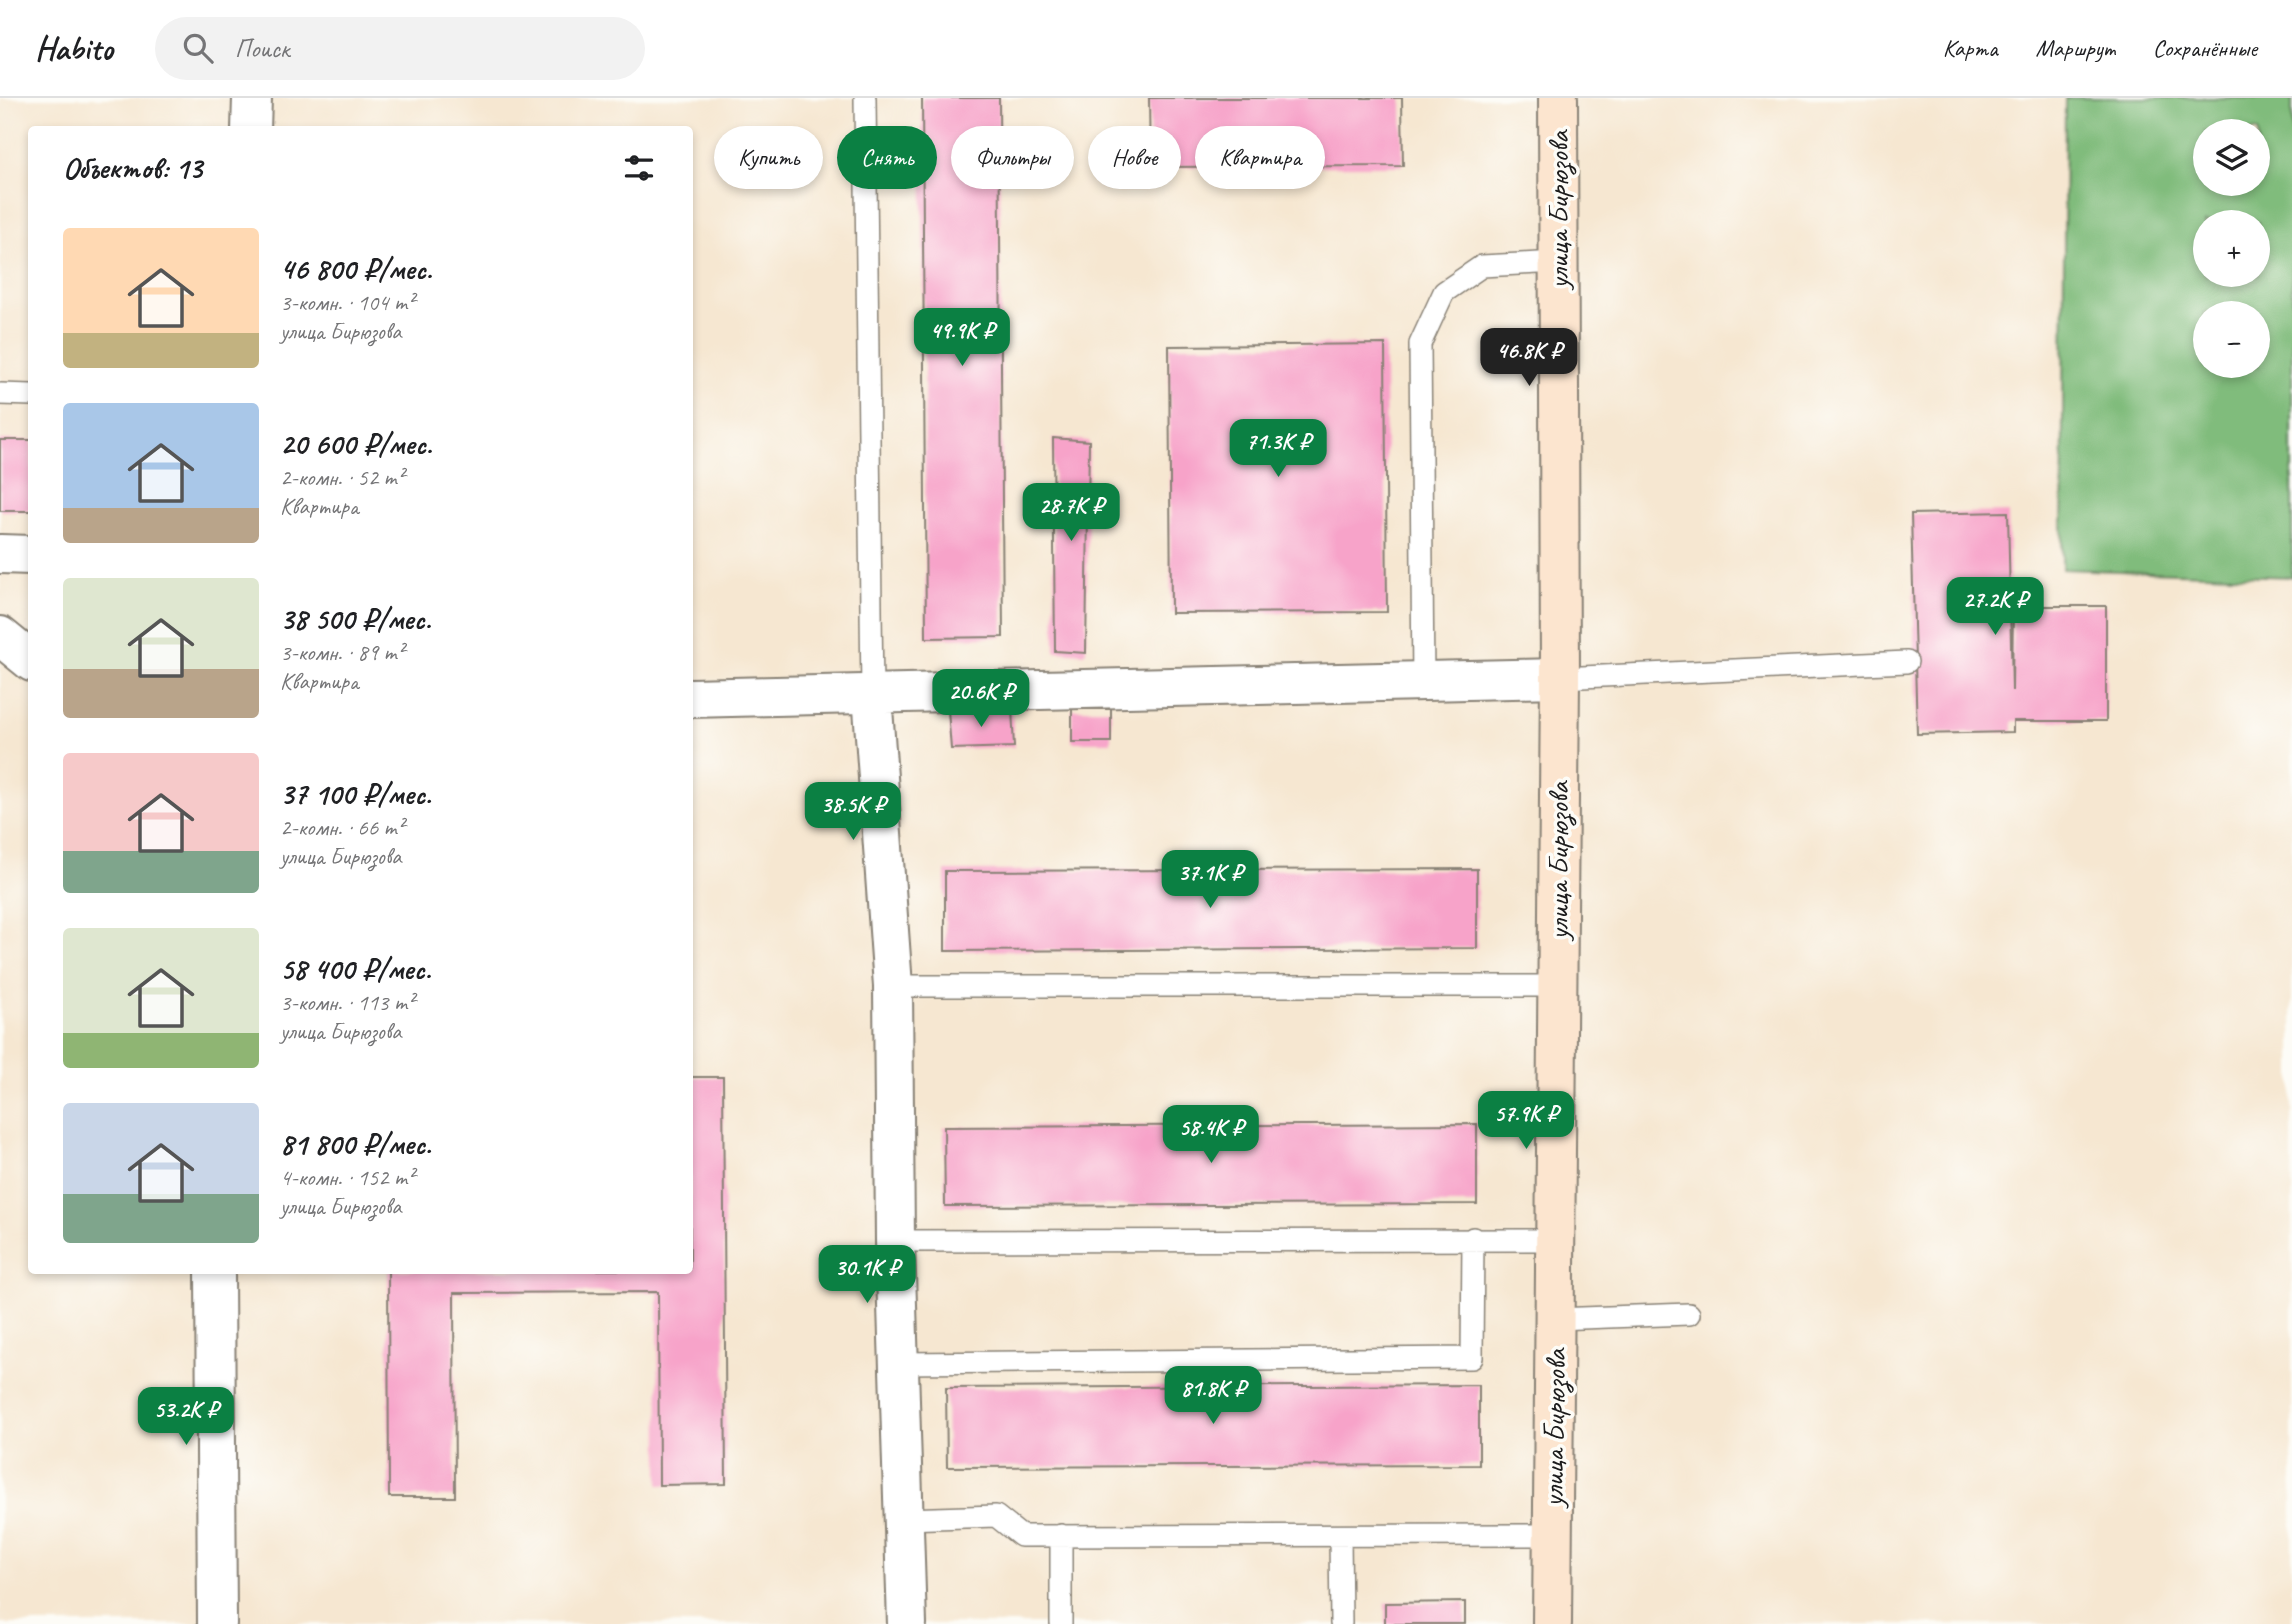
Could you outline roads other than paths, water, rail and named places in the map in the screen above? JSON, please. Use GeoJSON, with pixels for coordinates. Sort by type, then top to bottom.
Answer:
{"type":"FeatureCollection","features":[{"type":"Feature","properties":{"kind":"main road","name":"улица Бирюзова"},"geometry":{"type":"LineString","coordinates":[[1552,1624],[1560,678],[1558,98]]}},
{"type":"Feature","properties":{"kind":"street"},"geometry":{"type":"LineString","coordinates":[[251,126],[252,98]]}},
{"type":"Feature","properties":{"kind":"street"},"geometry":{"type":"LineString","coordinates":[[0,554],[28,555]]}},
{"type":"Feature","properties":{"kind":"street"},"geometry":{"type":"LineString","coordinates":[[0,636],[28,659]]}},
{"type":"Feature","properties":{"kind":"street"},"geometry":{"type":"LineString","coordinates":[[693,698],[1560,678]]}},
{"type":"Feature","properties":{"kind":"street"},"geometry":{"type":"LineString","coordinates":[[872,694],[893,986],[895,1241],[907,1624]]}},
{"type":"Feature","properties":{"kind":"street"},"geometry":{"type":"LineString","coordinates":[[215,1274],[217,1624]]}},
{"type":"Feature","properties":{"kind":"lane"},"geometry":{"type":"LineString","coordinates":[[864,98],[872,694]]}},
{"type":"Feature","properties":{"kind":"lane"},"geometry":{"type":"LineString","coordinates":[[1423,682],[1420,344],[1444,292],[1482,266],[1558,262]]}},
{"type":"Feature","properties":{"kind":"lane"},"geometry":{"type":"LineString","coordinates":[[0,394],[28,395]]}},
{"type":"Feature","properties":{"kind":"lane"},"geometry":{"type":"LineString","coordinates":[[1560,678],[1907,662]]}},
{"type":"Feature","properties":{"kind":"lane"},"geometry":{"type":"LineString","coordinates":[[893,986],[1557,986]]}},
{"type":"Feature","properties":{"kind":"lane"},"geometry":{"type":"LineString","coordinates":[[895,1241],[1474,1238],[1555,1240]]}},
{"type":"Feature","properties":{"kind":"lane"},"geometry":{"type":"LineString","coordinates":[[898,1363],[1472,1359],[1474,1238]]}},
{"type":"Feature","properties":{"kind":"lane"},"geometry":{"type":"LineString","coordinates":[[1555,1319],[1689,1314]]}},
{"type":"Feature","properties":{"kind":"lane"},"geometry":{"type":"LineString","coordinates":[[904,1519],[996,1516],[1021,1536],[1553,1535]]}},
{"type":"Feature","properties":{"kind":"lane"},"geometry":{"type":"LineString","coordinates":[[1060,1535],[1061,1624]]}},
{"type":"Feature","properties":{"kind":"lane"},"geometry":{"type":"LineString","coordinates":[[1340,1536],[1341,1624]]}}]}
